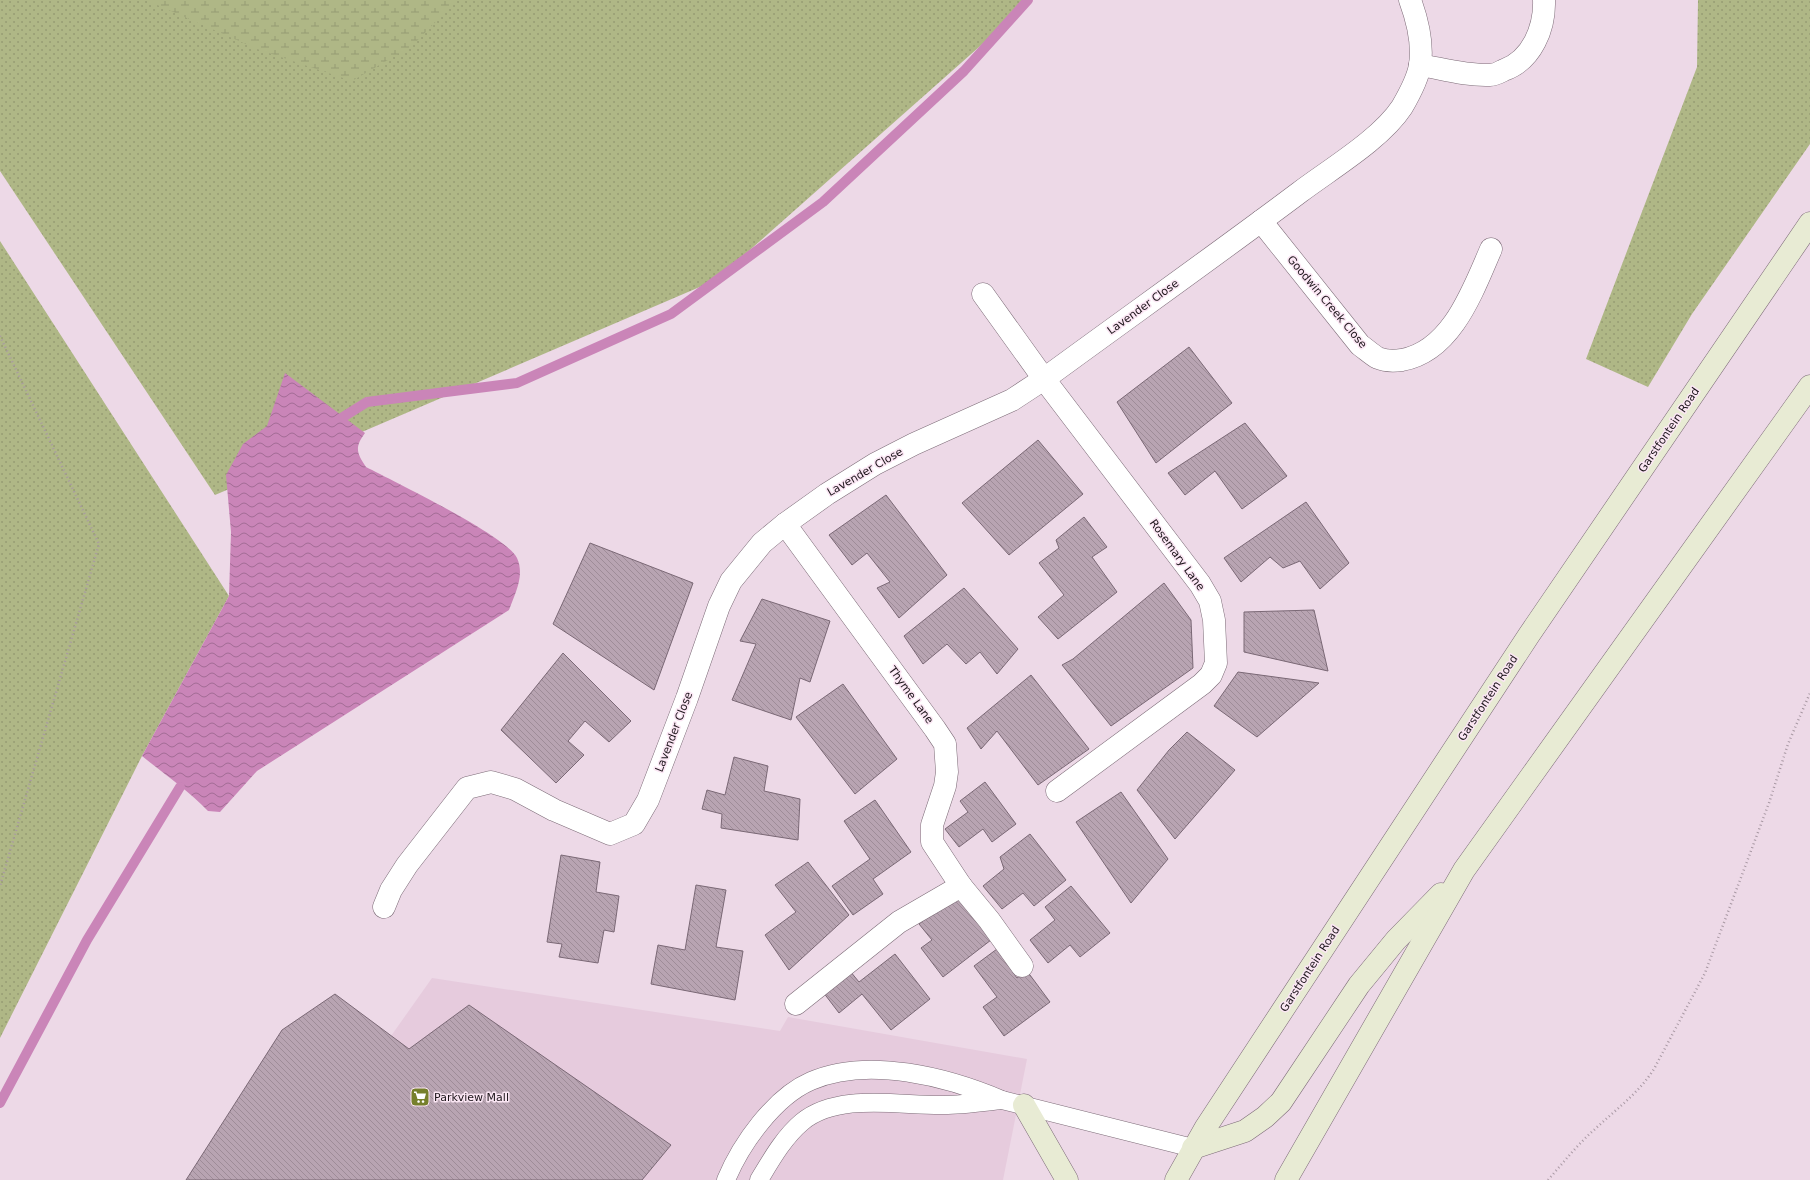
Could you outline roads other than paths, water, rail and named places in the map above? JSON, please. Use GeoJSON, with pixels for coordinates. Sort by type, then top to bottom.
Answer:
{"type":"FeatureCollection","features":[{"type":"Feature","properties":{"kind":"main road","name":"Garstfontein Road"},"geometry":{"type":"LineString","coordinates":[[1176,1180],[1193,1148],[1529,635],[1810,224]]}},
{"type":"Feature","properties":{"kind":"main road"},"geometry":{"type":"LineString","coordinates":[[1286,1180],[1464,870],[1810,386]]}},
{"type":"Feature","properties":{"kind":"main road"},"geometry":{"type":"LineString","coordinates":[[1193,1148],[1246,1131],[1265,1117],[1281,1102],[1359,985],[1396,940],[1464,870]]}},
{"type":"Feature","properties":{"kind":"main road"},"geometry":{"type":"LineString","coordinates":[[1024,1105],[1067,1180]]}},
{"type":"Feature","properties":{"kind":"street","name":"Lavender Close"},"geometry":{"type":"LineString","coordinates":[[384,907],[407,865],[467,788],[491,782],[515,789],[554,810],[610,834],[634,824],[648,800],[687,698],[719,606],[728,588],[745,563],[762,543],[785,524],[827,494],[875,464],[914,444],[1012,400],[1044,379],[1261,221],[1384,129],[1402,106],[1413,84],[1420,65],[1420,37],[1410,0]]}},
{"type":"Feature","properties":{"kind":"street"},"geometry":{"type":"LineString","coordinates":[[1420,65],[1466,73],[1492,75],[1511,68],[1527,55],[1538,37],[1544,8],[1544,0]]}},
{"type":"Feature","properties":{"kind":"street","name":"Goodwin Creek Close"},"geometry":{"type":"LineString","coordinates":[[1261,221],[1360,345],[1378,358],[1394,361],[1413,358],[1434,344],[1451,328],[1469,298],[1491,249]]}},
{"type":"Feature","properties":{"kind":"street","name":"Rosemary Lane"},"geometry":{"type":"LineString","coordinates":[[983,294],[1044,379],[1200,584],[1210,601],[1214,620],[1216,663],[1211,675],[1202,684],[1057,791]]}},
{"type":"Feature","properties":{"kind":"street","name":"Thyme Lane"},"geometry":{"type":"LineString","coordinates":[[785,524],[945,744],[947,772],[932,825],[932,842],[961,886],[989,920],[1022,966]]}},
{"type":"Feature","properties":{"kind":"street"},"geometry":{"type":"LineString","coordinates":[[796,1004],[899,922],[961,886]]}},
{"type":"Feature","properties":{"kind":"lane"},"geometry":{"type":"LineString","coordinates":[[726,1180],[733,1164],[750,1137],[766,1117],[787,1096],[811,1081],[840,1072],[871,1069],[910,1074],[977,1089],[1002,1100],[1193,1148]]}},
{"type":"Feature","properties":{"kind":"lane"},"geometry":{"type":"LineString","coordinates":[[759,1180],[787,1136],[803,1121],[825,1109],[856,1103],[891,1102],[944,1105],[1002,1100]]}},
{"type":"Feature","properties":{"kind":"water"},"geometry":{"type":"Polygon","coordinates":[[[285,373],[365,433],[359,443],[358,450],[360,458],[366,467],[423,496],[493,536],[509,548],[517,558],[520,578],[509,610],[257,771],[220,812],[208,811],[184,789],[142,756],[229,596],[231,532],[226,475],[243,444],[267,426],[285,373]]]}},
{"type":"Feature","properties":{"kind":"waterway"},"geometry":{"type":"LineString","coordinates":[[343,417],[367,402],[517,383],[671,314],[823,202],[964,71],[1028,0]]}},
{"type":"Feature","properties":{"kind":"waterway"},"geometry":{"type":"LineString","coordinates":[[0,1103],[87,940],[180,787]]}},
{"type":"Feature","properties":{"kind":"place","name":"Parkview Mall"},"geometry":{"type":"Point","coordinates":[420,1097]}}]}
